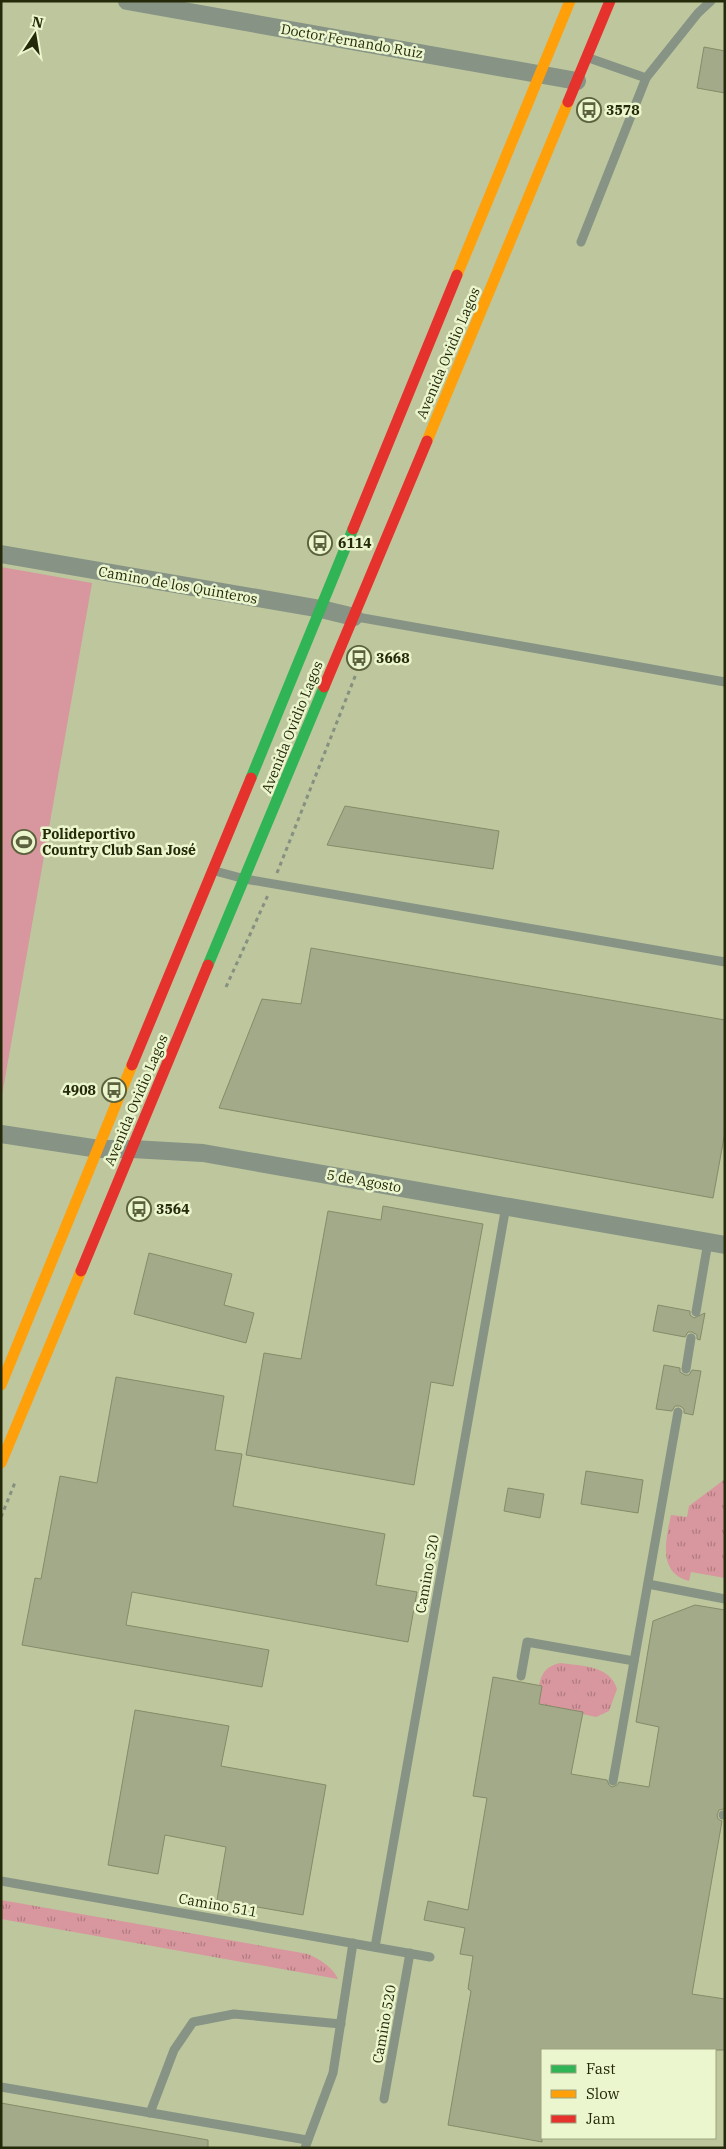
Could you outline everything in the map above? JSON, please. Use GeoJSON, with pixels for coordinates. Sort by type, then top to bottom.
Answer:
{"type":"FeatureCollection","features":[{"type":"Feature","properties":{"kind":"main road","name":"Avenida Ovidio Lagos"},"geometry":{"type":"LineString","coordinates":[[1,1385],[570,1]]}},
{"type":"Feature","properties":{"kind":"main road","name":"Avenida Ovidio Lagos"},"geometry":{"type":"LineString","coordinates":[[1,1463],[610,1]]}},
{"type":"Feature","properties":{"kind":"street","name":"Doctor Fernando Ruiz"},"geometry":{"type":"LineString","coordinates":[[127,1],[577,81]]}},
{"type":"Feature","properties":{"kind":"street","name":"Camino de los Quinteros"},"geometry":{"type":"LineString","coordinates":[[1,554],[321,609],[354,617]]}},
{"type":"Feature","properties":{"kind":"street","name":"5 de Agosto"},"geometry":{"type":"LineString","coordinates":[[1,1134],[99,1149],[203,1153],[716,1243]]}},
{"type":"Feature","properties":{"kind":"lane"},"geometry":{"type":"LineString","coordinates":[[581,242],[646,78],[698,13],[711,1]]}},
{"type":"Feature","properties":{"kind":"lane"},"geometry":{"type":"LineString","coordinates":[[586,58],[646,78]]}},
{"type":"Feature","properties":{"kind":"lane"},"geometry":{"type":"LineString","coordinates":[[354,617],[725,682]]}},
{"type":"Feature","properties":{"kind":"lane"},"geometry":{"type":"LineString","coordinates":[[213,870],[245,880],[725,962]]}},
{"type":"Feature","properties":{"kind":"lane","name":"Camino 520"},"geometry":{"type":"LineString","coordinates":[[375,1947],[506,1206]]}},
{"type":"Feature","properties":{"kind":"lane"},"geometry":{"type":"LineString","coordinates":[[696,1312],[716,1243]]}},
{"type":"Feature","properties":{"kind":"lane"},"geometry":{"type":"LineString","coordinates":[[686,1368],[691,1338]]}},
{"type":"Feature","properties":{"kind":"lane"},"geometry":{"type":"LineString","coordinates":[[613,1781],[678,1412]]}},
{"type":"Feature","properties":{"kind":"lane"},"geometry":{"type":"LineString","coordinates":[[648,1584],[725,1599]]}},
{"type":"Feature","properties":{"kind":"lane"},"geometry":{"type":"LineString","coordinates":[[521,1676],[527,1642],[634,1661]]}},
{"type":"Feature","properties":{"kind":"lane","name":"Camino 511"},"geometry":{"type":"LineString","coordinates":[[1,1881],[430,1956]]}},
{"type":"Feature","properties":{"kind":"lane"},"geometry":{"type":"LineString","coordinates":[[1,2087],[150,2113],[306,2144],[334,2073],[353,1943]]}},
{"type":"Feature","properties":{"kind":"lane","name":"Camino 520"},"geometry":{"type":"LineString","coordinates":[[384,2099],[410,1953]]}},
{"type":"Feature","properties":{"kind":"lane"},"geometry":{"type":"LineString","coordinates":[[150,2113],[174,2050],[193,2022],[234,2014],[341,2024]]}},
{"type":"Feature","properties":{"kind":"green space","name":"Polideportivo Country Club San José"},"geometry":{"type":"Polygon","coordinates":[[[1,567],[92,583],[1,1101],[1,567]]]}},
{"type":"Feature","properties":{"kind":"green space"},"geometry":{"type":"Polygon","coordinates":[[[725,1479],[725,1578],[691,1572],[689,1581],[679,1577],[672,1570],[666,1554],[667,1534],[671,1515],[687,1517],[689,1506],[725,1479]]]}},
{"type":"Feature","properties":{"kind":"green space"},"geometry":{"type":"Polygon","coordinates":[[[560,1663],[594,1668],[608,1675],[617,1689],[609,1711],[596,1717],[539,1704],[542,1686],[539,1685],[542,1676],[548,1668],[560,1663]]]}},
{"type":"Feature","properties":{"kind":"green space"},"geometry":{"type":"Polygon","coordinates":[[[1,1900],[308,1954],[329,1967],[338,1979],[1,1919],[1,1900]]]}},
{"type":"Feature","properties":{"kind":"building"},"geometry":{"type":"Polygon","coordinates":[[[704,47],[725,51],[725,93],[697,88],[704,47]]]}},
{"type":"Feature","properties":{"kind":"building"},"geometry":{"type":"Polygon","coordinates":[[[345,806],[499,831],[493,869],[327,845],[345,806]]]}},
{"type":"Feature","properties":{"kind":"building"},"geometry":{"type":"Polygon","coordinates":[[[311,948],[725,1020],[725,1132],[713,1198],[219,1108],[262,999],[301,1004],[311,948]]]}},
{"type":"Feature","properties":{"kind":"building"},"geometry":{"type":"Polygon","coordinates":[[[383,1206],[483,1224],[453,1386],[431,1382],[414,1485],[246,1455],[264,1353],[301,1359],[328,1211],[381,1220],[383,1206]]]}},
{"type":"Feature","properties":{"kind":"building"},"geometry":{"type":"Polygon","coordinates":[[[149,1253],[232,1274],[224,1305],[254,1313],[246,1343],[134,1314],[149,1253]]]}},
{"type":"Feature","properties":{"kind":"building"},"geometry":{"type":"Polygon","coordinates":[[[658,1305],[690,1311],[690,1315],[694,1318],[705,1313],[700,1340],[692,1332],[688,1332],[685,1337],[653,1331],[658,1305]]]}},
{"type":"Feature","properties":{"kind":"building"},"geometry":{"type":"Polygon","coordinates":[[[664,1365],[680,1368],[680,1372],[685,1375],[689,1375],[692,1370],[701,1371],[693,1415],[684,1413],[684,1409],[680,1406],[675,1406],[672,1411],[656,1409],[664,1365]]]}},
{"type":"Feature","properties":{"kind":"building"},"geometry":{"type":"Polygon","coordinates":[[[116,1377],[224,1396],[215,1450],[242,1454],[233,1506],[385,1534],[376,1585],[417,1592],[408,1642],[132,1592],[126,1625],[269,1650],[262,1687],[22,1645],[35,1578],[41,1579],[60,1476],[97,1483],[116,1377]]]}},
{"type":"Feature","properties":{"kind":"building"},"geometry":{"type":"Polygon","coordinates":[[[586,1471],[643,1480],[638,1513],[581,1504],[586,1471]]]}},
{"type":"Feature","properties":{"kind":"building"},"geometry":{"type":"Polygon","coordinates":[[[508,1488],[544,1494],[540,1518],[504,1511],[508,1488]]]}},
{"type":"Feature","properties":{"kind":"building"},"geometry":{"type":"Polygon","coordinates":[[[695,1605],[725,1610],[725,1804],[724,1809],[719,1810],[717,1815],[718,1819],[722,1821],[692,1994],[725,1999],[725,2050],[541,2049],[542,2142],[448,2125],[471,1991],[468,1989],[473,1956],[460,1954],[465,1928],[424,1920],[428,1901],[468,1910],[487,1798],[473,1796],[493,1677],[542,1686],[539,1704],[583,1712],[571,1774],[607,1780],[612,1787],[619,1782],[649,1787],[659,1727],[636,1722],[653,1621],[695,1605]]]}},
{"type":"Feature","properties":{"kind":"building"},"geometry":{"type":"Polygon","coordinates":[[[135,1710],[229,1726],[221,1766],[326,1785],[303,1915],[217,1900],[226,1847],[165,1835],[158,1874],[108,1865],[135,1710]]]}},
{"type":"Feature","properties":{"kind":"building"},"geometry":{"type":"Polygon","coordinates":[[[1,2103],[208,2140],[208,2148],[1,2148],[1,2103]]]}},
{"type":"Feature","properties":{"kind":"traffic: fast"},"geometry":{"type":"LineString","coordinates":[[251,778],[353,529]]}},
{"type":"Feature","properties":{"kind":"traffic: fast"},"geometry":{"type":"LineString","coordinates":[[208,965],[324,687]]}},
{"type":"Feature","properties":{"kind":"traffic: slow"},"geometry":{"type":"LineString","coordinates":[[457,275],[570,1]]}},
{"type":"Feature","properties":{"kind":"traffic: slow"},"geometry":{"type":"LineString","coordinates":[[427,441],[568,102]]}},
{"type":"Feature","properties":{"kind":"traffic: slow"},"geometry":{"type":"LineString","coordinates":[[1,1385],[132,1065]]}},
{"type":"Feature","properties":{"kind":"traffic: slow"},"geometry":{"type":"LineString","coordinates":[[1,1463],[81,1271]]}},
{"type":"Feature","properties":{"kind":"traffic: jam"},"geometry":{"type":"LineString","coordinates":[[568,102],[610,1]]}},
{"type":"Feature","properties":{"kind":"traffic: jam"},"geometry":{"type":"LineString","coordinates":[[353,529],[457,275]]}},
{"type":"Feature","properties":{"kind":"traffic: jam"},"geometry":{"type":"LineString","coordinates":[[324,687],[427,441]]}},
{"type":"Feature","properties":{"kind":"traffic: jam"},"geometry":{"type":"LineString","coordinates":[[132,1065],[251,778]]}},
{"type":"Feature","properties":{"kind":"traffic: jam"},"geometry":{"type":"LineString","coordinates":[[81,1271],[208,965]]}},
{"type":"Feature","properties":{"kind":"place","name":"3578"},"geometry":{"type":"Point","coordinates":[589,110]}},
{"type":"Feature","properties":{"kind":"place","name":"6114"},"geometry":{"type":"Point","coordinates":[320,543]}},
{"type":"Feature","properties":{"kind":"place","name":"3668"},"geometry":{"type":"Point","coordinates":[359,658]}},
{"type":"Feature","properties":{"kind":"place","name":"Polideportivo Country Club San José"},"geometry":{"type":"Point","coordinates":[24,842]}},
{"type":"Feature","properties":{"kind":"place","name":"4908"},"geometry":{"type":"Point","coordinates":[114,1090]}},
{"type":"Feature","properties":{"kind":"place","name":"3564"},"geometry":{"type":"Point","coordinates":[139,1209]}}]}
